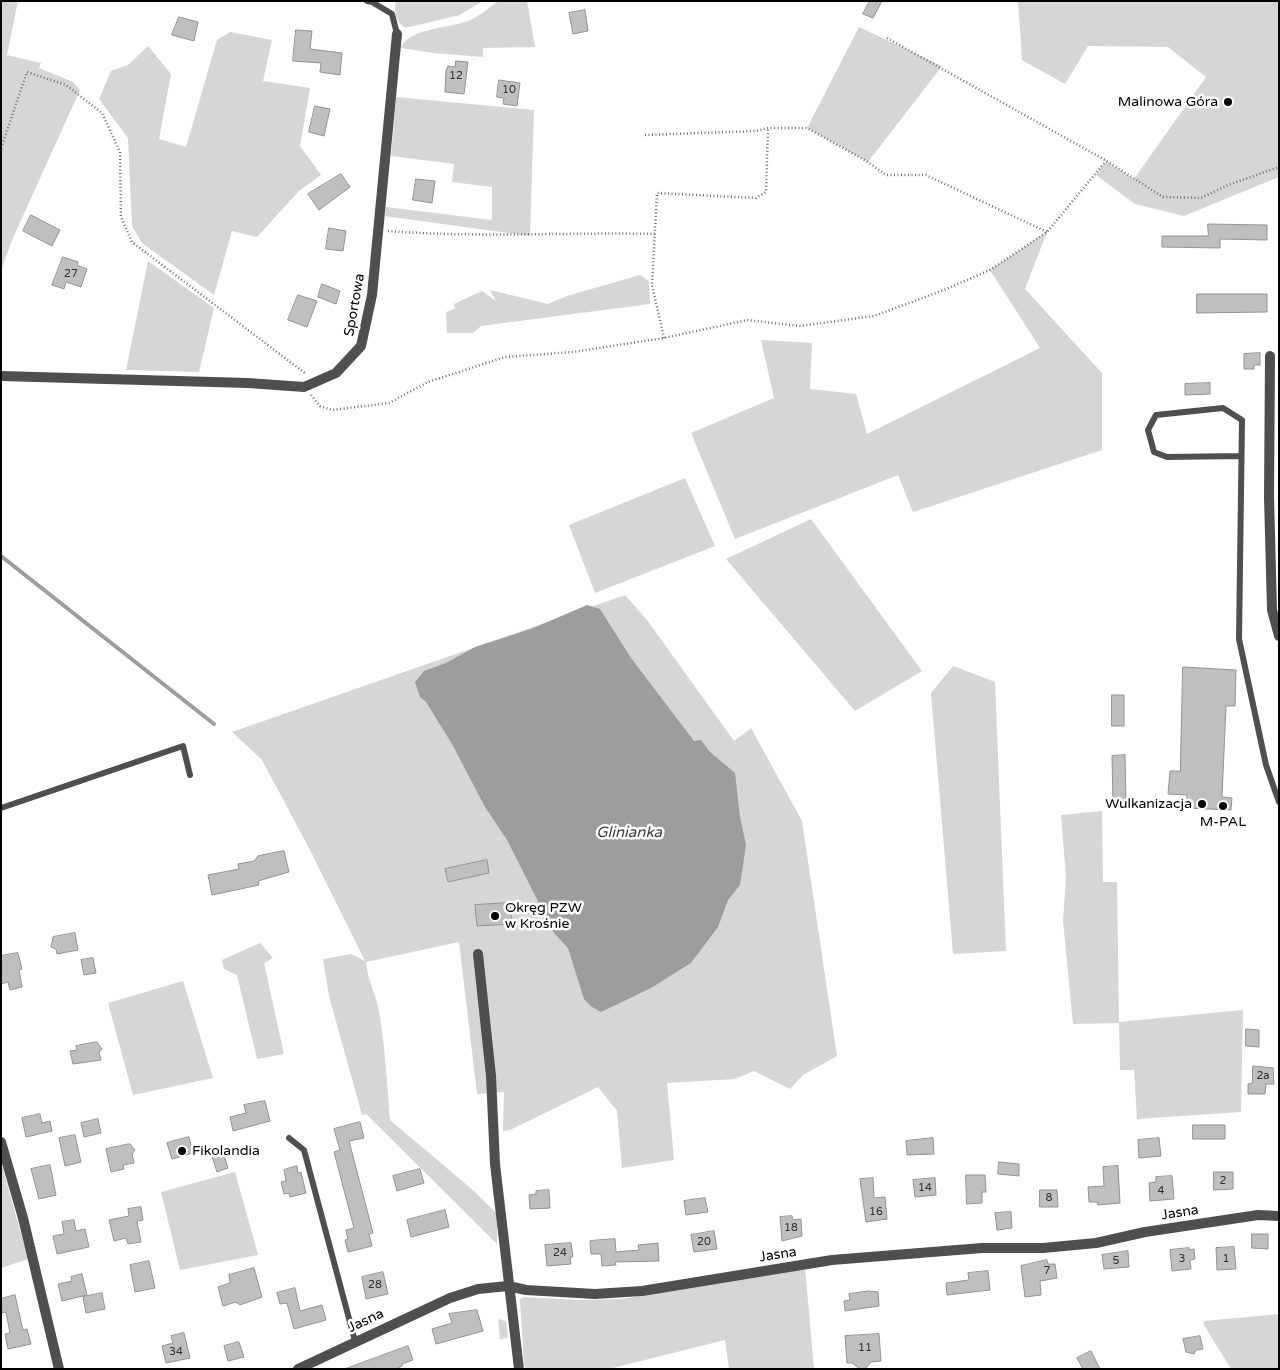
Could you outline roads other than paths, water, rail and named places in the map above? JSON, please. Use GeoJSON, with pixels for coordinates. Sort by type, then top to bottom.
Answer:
{"type":"FeatureCollection","features":[{"type":"Feature","properties":{"kind":"street","name":"Sportowa"},"geometry":{"type":"LineString","coordinates":[[1,376],[248,383],[304,387],[336,373],[361,346],[372,294],[397,34]]}},
{"type":"Feature","properties":{"kind":"street"},"geometry":{"type":"LineString","coordinates":[[1270,356],[1268,496],[1275,581],[1272,610],[1279,636]]}},
{"type":"Feature","properties":{"kind":"street"},"geometry":{"type":"LineString","coordinates":[[478,954],[491,1076],[495,1164],[519,1369]]}},
{"type":"Feature","properties":{"kind":"street"},"geometry":{"type":"LineString","coordinates":[[1,1142],[23,1218],[59,1369]]}},
{"type":"Feature","properties":{"kind":"street","name":"Jasna"},"geometry":{"type":"LineString","coordinates":[[298,1369],[354,1341],[450,1298],[478,1289],[508,1286],[526,1290],[595,1294],[642,1291],[832,1260],[927,1251],[1042,1248],[1087,1244],[1145,1232],[1258,1214],[1279,1216]]}},
{"type":"Feature","properties":{"kind":"lane","name":"Sportowa"},"geometry":{"type":"LineString","coordinates":[[367,1],[392,14],[397,34]]}},
{"type":"Feature","properties":{"kind":"lane"},"geometry":{"type":"LineString","coordinates":[[1241,456],[1166,457],[1154,452],[1148,430],[1156,415],[1223,408],[1242,420],[1239,639],[1266,765],[1279,802]]}},
{"type":"Feature","properties":{"kind":"lane"},"geometry":{"type":"LineString","coordinates":[[1,808],[183,746],[190,774]]}},
{"type":"Feature","properties":{"kind":"lane"},"geometry":{"type":"LineString","coordinates":[[288,1138],[304,1150],[354,1341]]}},
{"type":"Feature","properties":{"kind":"water","name":"Glinianka"},"geometry":{"type":"Polygon","coordinates":[[[587,605],[600,609],[631,658],[694,741],[701,740],[710,752],[735,773],[740,817],[746,845],[740,885],[728,900],[718,927],[691,963],[651,988],[601,1012],[584,999],[568,948],[554,933],[507,840],[485,807],[452,744],[426,702],[420,697],[415,682],[424,671],[446,663],[475,647],[531,629],[587,605]]]}},
{"type":"Feature","properties":{"kind":"waterway"},"geometry":{"type":"LineString","coordinates":[[1,556],[214,724]]}},
{"type":"Feature","properties":{"kind":"place","name":"Malinowa Góra"},"geometry":{"type":"Point","coordinates":[1228,102]}},
{"type":"Feature","properties":{"kind":"place","name":"Wulkanizacja"},"geometry":{"type":"Point","coordinates":[1202,804]}},
{"type":"Feature","properties":{"kind":"place","name":"M-PAL"},"geometry":{"type":"Point","coordinates":[1223,806]}},
{"type":"Feature","properties":{"kind":"place","name":"Okręg PZW w Krośnie"},"geometry":{"type":"Point","coordinates":[495,916]}},
{"type":"Feature","properties":{"kind":"place","name":"Fikolandia"},"geometry":{"type":"Point","coordinates":[182,1151]}}]}
